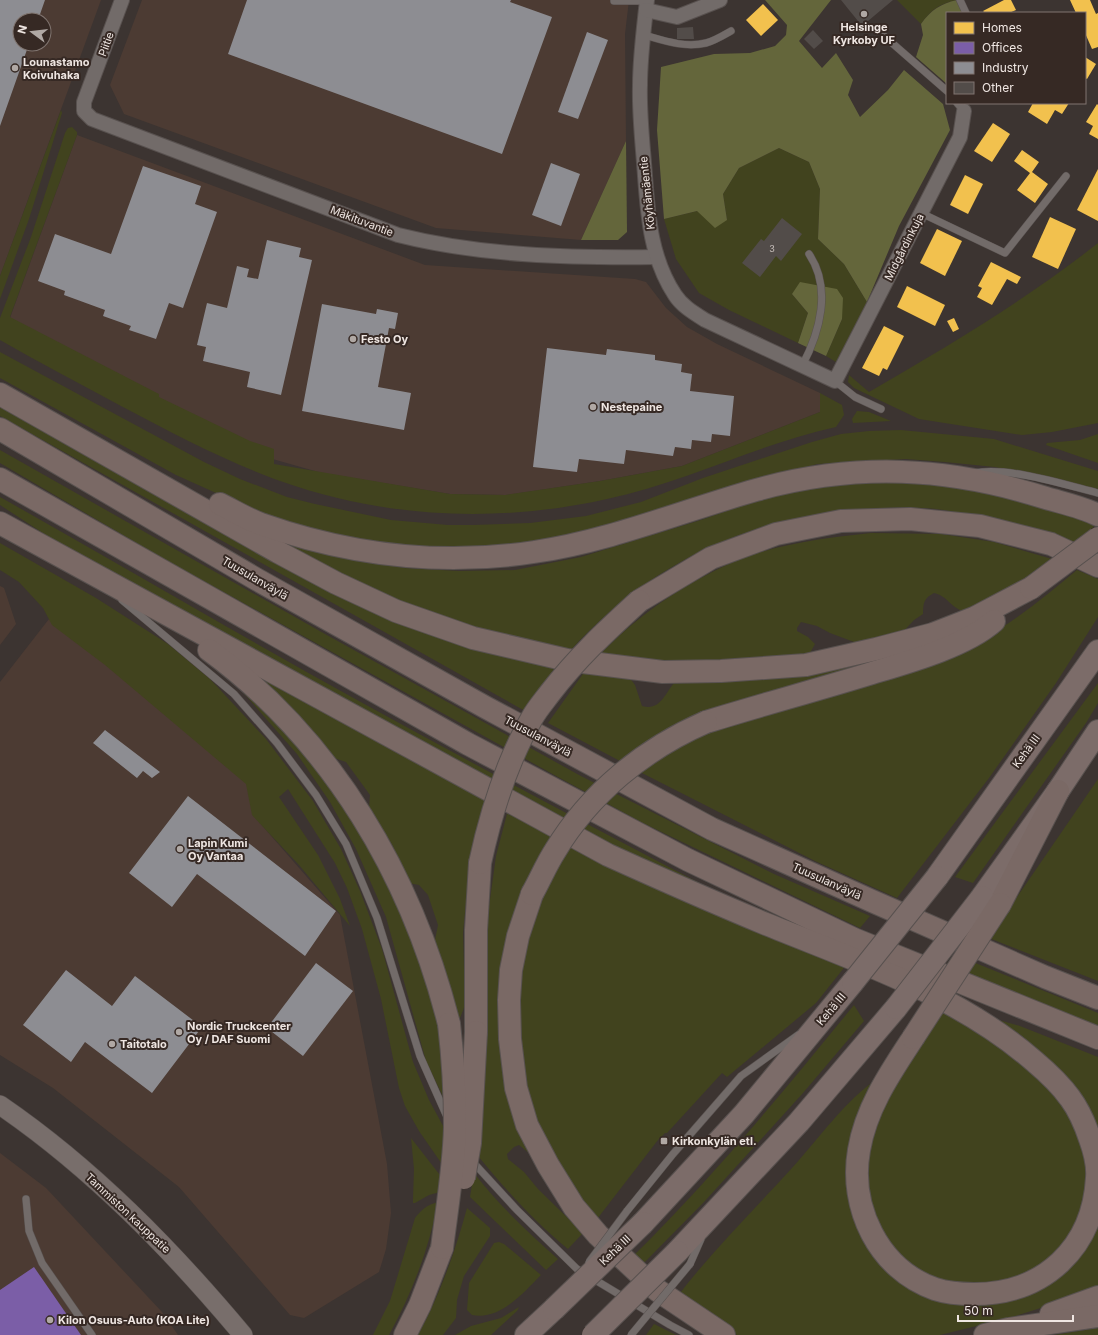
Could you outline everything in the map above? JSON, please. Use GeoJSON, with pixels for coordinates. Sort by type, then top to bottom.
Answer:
{"type":"FeatureCollection","features":[{"type":"Feature","properties":{"kind":"highway"},"geometry":{"type":"LineString","coordinates":[[0,394],[278,552],[343,586],[396,610],[473,638],[567,660],[663,672],[721,671],[806,665],[933,634],[974,618],[1031,588]]}},
{"type":"Feature","properties":{"kind":"highway"},"geometry":{"type":"LineString","coordinates":[[47,421],[259,523],[315,540],[369,552],[413,557],[484,558],[542,551],[584,542],[657,522],[757,490],[806,479],[861,471],[917,472],[960,476],[1013,487],[1098,515]]}},
{"type":"Feature","properties":{"kind":"highway","name":"Tuusulanväylä"},"geometry":{"type":"LineString","coordinates":[[0,430],[263,583],[485,707],[712,829],[1045,977],[1098,998]]}},
{"type":"Feature","properties":{"kind":"highway"},"geometry":{"type":"LineString","coordinates":[[0,478],[462,740],[688,860],[854,939],[1098,1038]]}},
{"type":"Feature","properties":{"kind":"highway"},"geometry":{"type":"LineString","coordinates":[[404,1335],[420,1305],[462,1192],[468,1150],[476,1032],[476,930],[480,863],[492,812],[510,762],[532,716],[561,679],[595,640],[639,601],[711,558],[776,534],[841,521],[910,519],[980,526],[1051,544],[1098,566]]}},
{"type":"Feature","properties":{"kind":"highway"},"geometry":{"type":"LineString","coordinates":[[0,523],[142,602],[608,855],[705,899],[895,977],[960,1008],[992,1028],[1050,1075],[1070,1097],[1084,1120],[1093,1146],[1098,1174],[1095,1199],[1089,1219],[1078,1241],[1063,1260],[1042,1278],[1018,1289],[993,1294],[963,1294],[936,1289],[914,1279],[895,1264],[880,1248],[867,1224],[860,1202],[856,1178],[859,1150],[866,1121],[881,1088],[913,1038],[991,901],[1058,791],[1098,731]]}},
{"type":"Feature","properties":{"kind":"highway"},"geometry":{"type":"LineString","coordinates":[[724,1335],[657,1290],[598,1235],[574,1207],[548,1165],[527,1125],[516,1088],[510,1038],[509,1000],[511,970],[518,936],[532,894],[554,851],[576,820],[600,792],[628,768],[656,748],[680,734],[706,722],[908,662],[946,648],[988,626],[1031,588],[1098,538]]}},
{"type":"Feature","properties":{"kind":"highway"},"geometry":{"type":"LineString","coordinates":[[142,602],[240,673],[311,745],[345,790],[376,839],[404,891],[439,985],[448,1024],[454,1073],[455,1128],[450,1189],[442,1248]]}},
{"type":"Feature","properties":{"kind":"highway","name":"Kehä III"},"geometry":{"type":"LineString","coordinates":[[526,1335],[554,1309],[635,1217],[744,1114],[937,877],[1098,651]]}},
{"type":"Feature","properties":{"kind":"highway"},"geometry":{"type":"LineString","coordinates":[[593,1335],[684,1258],[710,1218],[799,1122],[896,1008],[991,901]]}},
{"type":"Feature","properties":{"kind":"highway"},"geometry":{"type":"LineString","coordinates":[[1009,1329],[1098,1297]]}},
{"type":"Feature","properties":{"kind":"highway"},"geometry":{"type":"LineString","coordinates":[[985,1335],[1009,1329],[1098,1316]]}},
{"type":"Feature","properties":{"kind":"main road","name":"Tammiston kauppatie"},"geometry":{"type":"LineString","coordinates":[[0,1104],[59,1149],[147,1229],[198,1281],[243,1335]]}},
{"type":"Feature","properties":{"kind":"street","name":"Piitie"},"geometry":{"type":"LineString","coordinates":[[84,111],[84,102],[122,0]]}},
{"type":"Feature","properties":{"kind":"street"},"geometry":{"type":"LineString","coordinates":[[647,4],[677,17],[720,0]]}},
{"type":"Feature","properties":{"kind":"street","name":"Köyhämäentie"},"geometry":{"type":"LineString","coordinates":[[647,4],[640,84],[649,227],[656,257],[675,296],[689,310],[705,320],[835,381]]}},
{"type":"Feature","properties":{"kind":"street","name":"Midgårdinkuja"},"geometry":{"type":"LineString","coordinates":[[835,381],[960,137],[962,106]]}},
{"type":"Feature","properties":{"kind":"street","name":"Mäkituvantie"},"geometry":{"type":"LineString","coordinates":[[84,111],[92,119],[405,237],[434,244],[466,249],[568,256],[656,257]]}},
{"type":"Feature","properties":{"kind":"lane"},"geometry":{"type":"LineString","coordinates":[[960,0],[966,12]]}},
{"type":"Feature","properties":{"kind":"lane"},"geometry":{"type":"LineString","coordinates":[[614,1],[647,4]]}},
{"type":"Feature","properties":{"kind":"lane"},"geometry":{"type":"LineString","coordinates":[[644,35],[672,43],[688,45],[707,43],[731,31]]}},
{"type":"Feature","properties":{"kind":"lane"},"geometry":{"type":"LineString","coordinates":[[884,36],[946,90]]}},
{"type":"Feature","properties":{"kind":"lane"},"geometry":{"type":"LineString","coordinates":[[921,213],[1005,253],[1066,176]]}},
{"type":"Feature","properties":{"kind":"lane"},"geometry":{"type":"LineString","coordinates":[[801,366],[813,342],[821,315],[821,285],[817,266],[809,254]]}},
{"type":"Feature","properties":{"kind":"lane"},"geometry":{"type":"LineString","coordinates":[[835,381],[855,397],[881,409]]}},
{"type":"Feature","properties":{"kind":"lane"},"geometry":{"type":"LineString","coordinates":[[960,476],[988,470],[1042,479],[1098,493]]}},
{"type":"Feature","properties":{"kind":"lane"},"geometry":{"type":"LineString","coordinates":[[90,573],[234,694],[277,743],[316,795],[346,844],[377,918],[420,1056],[440,1105],[469,1158],[517,1210],[577,1269],[689,1335]]}},
{"type":"Feature","properties":{"kind":"lane"},"geometry":{"type":"LineString","coordinates":[[26,1199],[29,1231],[42,1263],[92,1335]]}},
{"type":"Feature","properties":{"kind":"lane"},"geometry":{"type":"LineString","coordinates":[[631,1335],[684,1258]]}},
{"type":"Feature","properties":{"kind":"shaded area"},"geometry":{"type":"Polygon","coordinates":[[[0,0],[101,0],[0,276],[0,0]]]}},
{"type":"Feature","properties":{"kind":"shaded area"},"geometry":{"type":"Polygon","coordinates":[[[142,0],[629,0],[625,34],[626,141],[581,240],[436,228],[124,114],[110,85],[142,0]]]}},
{"type":"Feature","properties":{"kind":"shaded area"},"geometry":{"type":"Polygon","coordinates":[[[77,135],[425,265],[635,279],[646,282],[666,308],[687,327],[717,344],[820,393],[820,412],[682,466],[600,481],[506,495],[450,494],[322,473],[244,451],[7,326],[77,135]]]}},
{"type":"Feature","properties":{"kind":"shaded area"},"geometry":{"type":"Polygon","coordinates":[[[0,586],[4,588],[16,624],[0,645],[0,586]]]}},
{"type":"Feature","properties":{"kind":"shaded area"},"geometry":{"type":"Polygon","coordinates":[[[61,601],[263,779],[253,815],[340,915],[387,1164],[391,1213],[386,1249],[379,1272],[304,1318],[290,1315],[179,1187],[53,1088],[0,1055],[0,682],[49,619],[61,601]]]}},
{"type":"Feature","properties":{"kind":"shaded area"},"geometry":{"type":"Polygon","coordinates":[[[0,1153],[46,1188],[162,1312],[178,1335],[0,1335],[0,1153]]]}},
{"type":"Feature","properties":{"kind":"green space"},"geometry":{"type":"Polygon","coordinates":[[[765,0],[831,0],[799,41],[822,68],[836,53],[853,80],[848,95],[860,117],[888,90],[904,70],[943,104],[950,130],[899,226],[867,302],[844,264],[818,239],[820,189],[809,162],[779,148],[739,168],[723,194],[727,220],[715,228],[697,211],[664,219],[657,130],[661,67],[714,54],[750,53],[775,46],[786,35],[787,25],[765,0]]]}},
{"type":"Feature","properties":{"kind":"green space"},"geometry":{"type":"Polygon","coordinates":[[[897,0],[956,0],[936,8],[921,24],[897,0]]]}},
{"type":"Feature","properties":{"kind":"green space"},"geometry":{"type":"Polygon","coordinates":[[[957,0],[963,12],[946,12],[946,83],[916,57],[923,35],[921,24],[936,8],[957,0]]]}},
{"type":"Feature","properties":{"kind":"green space"},"geometry":{"type":"Polygon","coordinates":[[[61,110],[62,113],[29,219],[0,299],[0,276],[61,110]]]}},
{"type":"Feature","properties":{"kind":"green space"},"geometry":{"type":"Polygon","coordinates":[[[72,127],[77,132],[77,135],[10,317],[159,394],[159,397],[250,441],[274,449],[274,464],[450,494],[505,495],[600,481],[682,466],[820,412],[820,393],[842,405],[844,415],[836,427],[778,443],[636,492],[568,506],[529,511],[490,514],[450,514],[411,511],[333,497],[272,478],[228,460],[185,439],[0,340],[0,318],[31,237],[65,133],[68,128],[72,127]]]}},
{"type":"Feature","properties":{"kind":"green space"},"geometry":{"type":"Polygon","coordinates":[[[626,141],[627,232],[618,240],[581,240],[626,141]]]}},
{"type":"Feature","properties":{"kind":"green space"},"geometry":{"type":"Polygon","coordinates":[[[779,148],[809,162],[820,189],[818,239],[844,264],[867,302],[836,362],[826,356],[842,319],[792,294],[808,313],[798,343],[729,310],[699,293],[676,259],[664,219],[697,211],[727,220],[723,194],[739,168],[779,148]]]}},
{"type":"Feature","properties":{"kind":"green space"},"geometry":{"type":"Polygon","coordinates":[[[1098,243],[1098,423],[1052,432],[1022,435],[919,419],[854,388],[848,382],[849,375],[869,392],[986,322],[1043,284],[1098,243]]]}},
{"type":"Feature","properties":{"kind":"green space"},"geometry":{"type":"Polygon","coordinates":[[[800,282],[837,289],[843,298],[842,319],[826,356],[798,343],[808,313],[792,294],[800,282]]]}},
{"type":"Feature","properties":{"kind":"green space"},"geometry":{"type":"Polygon","coordinates":[[[0,352],[204,462],[240,479],[287,497],[391,520],[448,525],[473,525],[530,523],[586,516],[641,502],[703,478],[812,442],[841,434],[869,431],[901,430],[994,439],[1098,471],[1098,489],[995,467],[945,462],[906,459],[817,464],[540,545],[414,550],[348,539],[265,515],[176,475],[0,378],[0,352]]]}},
{"type":"Feature","properties":{"kind":"green space"},"geometry":{"type":"Polygon","coordinates":[[[0,404],[193,515],[556,666],[525,711],[0,416],[0,404]]]}},
{"type":"Feature","properties":{"kind":"green space"},"geometry":{"type":"Polygon","coordinates":[[[857,411],[869,412],[891,421],[853,423],[852,419],[857,411]]]}},
{"type":"Feature","properties":{"kind":"green space"},"geometry":{"type":"Polygon","coordinates":[[[1098,434],[1098,463],[1046,445],[1047,443],[1080,440],[1098,434]]]}},
{"type":"Feature","properties":{"kind":"green space"},"geometry":{"type":"Polygon","coordinates":[[[0,450],[325,634],[579,775],[774,874],[870,916],[860,928],[643,823],[164,559],[0,463],[0,450]]]}},
{"type":"Feature","properties":{"kind":"green space"},"geometry":{"type":"Polygon","coordinates":[[[870,481],[924,481],[1010,496],[1097,524],[1073,544],[977,516],[926,508],[890,508],[828,513],[785,521],[744,533],[705,549],[668,569],[633,593],[600,621],[569,652],[468,626],[418,609],[339,575],[251,527],[344,557],[404,568],[459,571],[515,570],[581,557],[701,520],[761,499],[803,490],[870,481]]]}},
{"type":"Feature","properties":{"kind":"green space"},"geometry":{"type":"Polygon","coordinates":[[[0,497],[260,646],[519,788],[715,891],[601,843],[49,537],[0,505],[0,497]]]}},
{"type":"Feature","properties":{"kind":"green space"},"geometry":{"type":"Polygon","coordinates":[[[871,533],[941,534],[994,542],[1052,559],[1015,585],[967,612],[957,608],[944,597],[934,593],[925,601],[923,614],[914,620],[900,635],[862,645],[830,633],[817,626],[801,622],[797,628],[797,631],[808,637],[815,644],[810,653],[793,657],[693,663],[598,657],[612,642],[643,615],[695,581],[731,563],[747,556],[782,546],[871,533]]]}},
{"type":"Feature","properties":{"kind":"green space"},"geometry":{"type":"Polygon","coordinates":[[[0,543],[96,598],[168,644],[210,679],[266,739],[313,801],[341,849],[360,891],[382,949],[413,1062],[429,1100],[448,1135],[444,1167],[419,1131],[405,1106],[399,1088],[381,999],[362,929],[347,888],[335,863],[288,789],[279,797],[318,855],[340,899],[350,926],[299,865],[252,815],[246,784],[105,665],[52,625],[43,608],[19,582],[0,570],[0,543]]]}},
{"type":"Feature","properties":{"kind":"green space"},"geometry":{"type":"Polygon","coordinates":[[[1077,570],[1098,579],[1098,617],[1056,683],[989,778],[897,898],[815,861],[640,772],[665,754],[691,740],[719,728],[748,718],[882,681],[912,671],[957,652],[985,638],[1009,623],[1077,570]]]}},
{"type":"Feature","properties":{"kind":"green space"},"geometry":{"type":"Polygon","coordinates":[[[916,651],[798,686],[720,706],[696,716],[620,761],[548,723],[585,671],[629,677],[635,685],[642,706],[648,707],[661,701],[674,683],[916,651]]]}},
{"type":"Feature","properties":{"kind":"green space"},"geometry":{"type":"Polygon","coordinates":[[[232,659],[486,798],[469,872],[463,933],[465,1005],[460,1018],[456,1015],[434,945],[438,925],[428,895],[419,885],[408,883],[393,846],[369,808],[370,795],[346,762],[331,757],[232,659]]]}},
{"type":"Feature","properties":{"kind":"green space"},"geometry":{"type":"Polygon","coordinates":[[[232,680],[265,708],[339,796],[406,915],[442,1037],[447,1105],[426,1061],[386,917],[356,849],[330,802],[297,754],[232,680]]]}},
{"type":"Feature","properties":{"kind":"green space"},"geometry":{"type":"Polygon","coordinates":[[[1098,683],[1098,703],[1086,723],[973,883],[955,877],[1098,683]]]}},
{"type":"Feature","properties":{"kind":"green space"},"geometry":{"type":"Polygon","coordinates":[[[1098,779],[1098,981],[989,938],[1098,779]]]}},
{"type":"Feature","properties":{"kind":"green space"},"geometry":{"type":"Polygon","coordinates":[[[508,810],[554,835],[509,941],[530,1154],[519,1145],[514,1147],[507,1154],[508,1159],[524,1172],[538,1189],[583,1233],[568,1249],[521,1205],[478,1156],[488,914],[496,856],[508,810]]]}},
{"type":"Feature","properties":{"kind":"green space"},"geometry":{"type":"Polygon","coordinates":[[[571,843],[703,909],[847,964],[816,1003],[727,1077],[722,1073],[667,1133],[665,1133],[658,1140],[594,1223],[556,1168],[528,1098],[518,1012],[520,974],[525,944],[546,886],[571,843]]]}},
{"type":"Feature","properties":{"kind":"green space"},"geometry":{"type":"Polygon","coordinates":[[[973,962],[1098,1013],[1098,1026],[965,973],[973,962]]]}},
{"type":"Feature","properties":{"kind":"green space"},"geometry":{"type":"Polygon","coordinates":[[[854,1005],[864,1021],[803,1093],[704,1202],[639,1268],[630,1259],[718,1167],[854,1005]]]}},
{"type":"Feature","properties":{"kind":"green space"},"geometry":{"type":"Polygon","coordinates":[[[941,1009],[1024,1063],[1052,1091],[1068,1114],[1080,1139],[1087,1165],[1086,1202],[1066,1243],[1040,1269],[994,1287],[948,1284],[926,1275],[894,1251],[874,1216],[868,1183],[868,1157],[873,1136],[897,1080],[941,1009]]]}},
{"type":"Feature","properties":{"kind":"green space"},"geometry":{"type":"Polygon","coordinates":[[[999,1020],[1020,1026],[1098,1057],[1098,1138],[1036,1049],[1022,1036],[999,1020]]]}},
{"type":"Feature","properties":{"kind":"green space"},"geometry":{"type":"Polygon","coordinates":[[[878,1078],[853,1208],[860,1234],[870,1251],[887,1271],[942,1302],[977,1306],[1015,1299],[1040,1288],[1098,1220],[1098,1290],[1009,1318],[940,1335],[737,1335],[677,1297],[718,1247],[792,1168],[843,1109],[866,1087],[878,1078]]]}},
{"type":"Feature","properties":{"kind":"green space"},"geometry":{"type":"Polygon","coordinates":[[[411,1138],[443,1179],[440,1192],[429,1195],[415,1203],[413,1203],[414,1169],[411,1138]]]}},
{"type":"Feature","properties":{"kind":"green space"},"geometry":{"type":"Polygon","coordinates":[[[474,1173],[514,1218],[558,1259],[546,1270],[470,1197],[474,1173]]]}},
{"type":"Feature","properties":{"kind":"green space"},"geometry":{"type":"Polygon","coordinates":[[[438,1202],[425,1254],[405,1303],[389,1335],[373,1335],[390,1301],[415,1218],[425,1208],[438,1202]]]}},
{"type":"Feature","properties":{"kind":"green space"},"geometry":{"type":"Polygon","coordinates":[[[467,1208],[490,1228],[490,1236],[464,1276],[457,1300],[456,1318],[443,1335],[418,1335],[446,1273],[467,1208]]]}},
{"type":"Feature","properties":{"kind":"green space"},"geometry":{"type":"Polygon","coordinates":[[[499,1242],[504,1244],[541,1275],[511,1304],[492,1314],[482,1316],[472,1315],[467,1310],[469,1283],[494,1243],[499,1242]]]}},
{"type":"Feature","properties":{"kind":"green space"},"geometry":{"type":"Polygon","coordinates":[[[519,1307],[517,1311],[491,1335],[455,1335],[471,1326],[501,1318],[519,1307]]]}},
{"type":"Feature","properties":{"kind":"green space"},"geometry":{"type":"Polygon","coordinates":[[[654,1324],[676,1335],[646,1335],[654,1324]]]}},
{"type":"Feature","properties":{"kind":"green space"},"geometry":{"type":"Polygon","coordinates":[[[1098,1328],[1098,1335],[1054,1335],[1098,1328]]]}},
{"type":"Feature","properties":{"kind":"building: Homes"},"geometry":{"type":"Polygon","coordinates":[[[1004,0],[1011,0],[1016,10],[1011,12],[983,11],[1004,0]]]}},
{"type":"Feature","properties":{"kind":"building: Homes"},"geometry":{"type":"Polygon","coordinates":[[[1070,0],[1090,0],[1096,14],[1098,13],[1098,47],[1092,49],[1086,35],[1086,12],[1076,12],[1070,0]]]}},
{"type":"Feature","properties":{"kind":"building: Homes"},"geometry":{"type":"Polygon","coordinates":[[[763,4],[778,20],[761,36],[746,20],[763,4]]]}},
{"type":"Feature","properties":{"kind":"building: Homes"},"geometry":{"type":"Polygon","coordinates":[[[1086,58],[1096,64],[1086,78],[1086,58]]]}},
{"type":"Feature","properties":{"kind":"building: Homes"},"geometry":{"type":"Polygon","coordinates":[[[1032,104],[1068,104],[1062,114],[1055,110],[1047,124],[1028,112],[1032,104]]]}},
{"type":"Feature","properties":{"kind":"building: Homes"},"geometry":{"type":"Polygon","coordinates":[[[1097,104],[1098,139],[1089,134],[1093,126],[1086,122],[1097,104]]]}},
{"type":"Feature","properties":{"kind":"building: Homes"},"geometry":{"type":"Polygon","coordinates":[[[993,123],[1010,134],[992,162],[974,151],[993,123]]]}},
{"type":"Feature","properties":{"kind":"building: Homes"},"geometry":{"type":"Polygon","coordinates":[[[1022,150],[1039,162],[1032,172],[1048,184],[1035,203],[1017,190],[1030,173],[1014,161],[1022,150]]]}},
{"type":"Feature","properties":{"kind":"building: Homes"},"geometry":{"type":"Polygon","coordinates":[[[1098,169],[1098,221],[1077,210],[1098,169]]]}},
{"type":"Feature","properties":{"kind":"building: Homes"},"geometry":{"type":"Polygon","coordinates":[[[965,175],[983,184],[968,214],[950,205],[965,175]]]}},
{"type":"Feature","properties":{"kind":"building: Homes"},"geometry":{"type":"Polygon","coordinates":[[[1050,217],[1076,229],[1058,269],[1032,257],[1050,217]]]}},
{"type":"Feature","properties":{"kind":"building: Homes"},"geometry":{"type":"Polygon","coordinates":[[[937,229],[962,241],[945,276],[920,263],[937,229]]]}},
{"type":"Feature","properties":{"kind":"building: Homes"},"geometry":{"type":"Polygon","coordinates":[[[991,262],[1021,277],[1017,284],[1007,279],[992,305],[977,297],[982,288],[978,286],[991,262]]]}},
{"type":"Feature","properties":{"kind":"building: Homes"},"geometry":{"type":"Polygon","coordinates":[[[907,286],[945,305],[935,326],[897,307],[907,286]]]}},
{"type":"Feature","properties":{"kind":"building: Homes"},"geometry":{"type":"Polygon","coordinates":[[[954,318],[959,329],[953,332],[947,321],[954,318]]]}},
{"type":"Feature","properties":{"kind":"building: Homes"},"geometry":{"type":"Polygon","coordinates":[[[884,326],[904,336],[887,370],[883,368],[879,376],[862,368],[884,326]]]}},
{"type":"Feature","properties":{"kind":"building: Offices"},"geometry":{"type":"Polygon","coordinates":[[[34,1267],[81,1335],[0,1335],[0,1290],[34,1267]]]}},
{"type":"Feature","properties":{"kind":"building: Industry"},"geometry":{"type":"Polygon","coordinates":[[[0,0],[45,0],[41,12],[12,12],[12,52],[26,52],[0,126],[0,0]]]}},
{"type":"Feature","properties":{"kind":"building: Industry"},"geometry":{"type":"Polygon","coordinates":[[[247,0],[511,0],[510,2],[552,17],[502,154],[228,54],[247,0]]]}},
{"type":"Feature","properties":{"kind":"building: Industry"},"geometry":{"type":"Polygon","coordinates":[[[587,32],[608,40],[578,119],[558,112],[587,32]]]}},
{"type":"Feature","properties":{"kind":"building: Industry"},"geometry":{"type":"Polygon","coordinates":[[[551,163],[580,174],[561,226],[532,215],[551,163]]]}},
{"type":"Feature","properties":{"kind":"building: Industry"},"geometry":{"type":"Polygon","coordinates":[[[143,166],[201,186],[195,204],[217,212],[183,308],[169,303],[156,339],[129,330],[131,326],[103,316],[105,310],[64,295],[65,291],[38,281],[55,234],[111,254],[143,166]]]}},
{"type":"Feature","properties":{"kind":"building: Industry"},"geometry":{"type":"Polygon","coordinates":[[[267,240],[301,248],[299,257],[312,260],[281,395],[247,387],[250,372],[203,361],[206,347],[197,345],[207,303],[227,308],[237,266],[249,269],[247,277],[258,279],[267,240]]]}},
{"type":"Feature","properties":{"kind":"building: Industry"},"geometry":{"type":"Polygon","coordinates":[[[322,304],[376,314],[377,309],[398,313],[395,329],[389,328],[378,387],[411,393],[404,430],[302,411],[322,304]]]}},
{"type":"Feature","properties":{"kind":"building: Industry"},"geometry":{"type":"Polygon","coordinates":[[[547,348],[606,355],[607,349],[655,355],[655,360],[682,364],[681,372],[692,374],[690,391],[734,396],[730,436],[712,434],[711,442],[692,440],[691,449],[675,447],[673,456],[626,450],[624,464],[579,459],[577,472],[533,467],[547,348]]]}},
{"type":"Feature","properties":{"kind":"building: Industry"},"geometry":{"type":"Polygon","coordinates":[[[105,730],[160,772],[152,778],[143,771],[137,778],[93,743],[105,730]]]}},
{"type":"Feature","properties":{"kind":"building: Industry"},"geometry":{"type":"Polygon","coordinates":[[[188,796],[336,911],[305,956],[197,874],[172,907],[129,873],[188,796]]]}},
{"type":"Feature","properties":{"kind":"building: Industry"},"geometry":{"type":"Polygon","coordinates":[[[316,963],[353,991],[303,1056],[267,1028],[316,963]]]}},
{"type":"Feature","properties":{"kind":"building: Industry"},"geometry":{"type":"Polygon","coordinates":[[[66,970],[112,1006],[135,976],[202,1027],[152,1093],[85,1042],[71,1062],[23,1025],[66,970]]]}},
{"type":"Feature","properties":{"kind":"building: Other","name":"Helsinge Kyrkoby UF"},"geometry":{"type":"Polygon","coordinates":[[[841,0],[893,0],[862,26],[841,0]]]}},
{"type":"Feature","properties":{"kind":"building: Other"},"geometry":{"type":"Polygon","coordinates":[[[693,27],[694,39],[677,39],[677,28],[693,27]]]}},
{"type":"Feature","properties":{"kind":"building: Other"},"geometry":{"type":"Polygon","coordinates":[[[813,30],[823,41],[814,49],[804,39],[813,30]]]}},
{"type":"Feature","properties":{"kind":"building: Other"},"geometry":{"type":"Polygon","coordinates":[[[782,218],[802,234],[781,261],[776,256],[760,277],[742,263],[761,239],[764,241],[782,218]]]}},
{"type":"Feature","properties":{"kind":"place","name":"Helsinge Kyrkoby UF"},"geometry":{"type":"Point","coordinates":[864,14]}},
{"type":"Feature","properties":{"kind":"place","name":"Lounastamo Koivuhaka"},"geometry":{"type":"Point","coordinates":[15,68]}},
{"type":"Feature","properties":{"kind":"place","name":"Festo Oy"},"geometry":{"type":"Point","coordinates":[353,339]}},
{"type":"Feature","properties":{"kind":"place","name":"Nestepaine"},"geometry":{"type":"Point","coordinates":[593,407]}},
{"type":"Feature","properties":{"kind":"place","name":"Lapin Kumi Oy Vantaa"},"geometry":{"type":"Point","coordinates":[180,849]}},
{"type":"Feature","properties":{"kind":"place","name":"Nordic Truckcenter Oy / DAF Suomi"},"geometry":{"type":"Point","coordinates":[179,1032]}},
{"type":"Feature","properties":{"kind":"place","name":"Taitotalo"},"geometry":{"type":"Point","coordinates":[112,1044]}},
{"type":"Feature","properties":{"kind":"place","name":"Kirkonkylän etl."},"geometry":{"type":"Point","coordinates":[664,1141]}},
{"type":"Feature","properties":{"kind":"place","name":"Kilon Osuus-Auto (KOA Lite)"},"geometry":{"type":"Point","coordinates":[50,1320]}}]}
